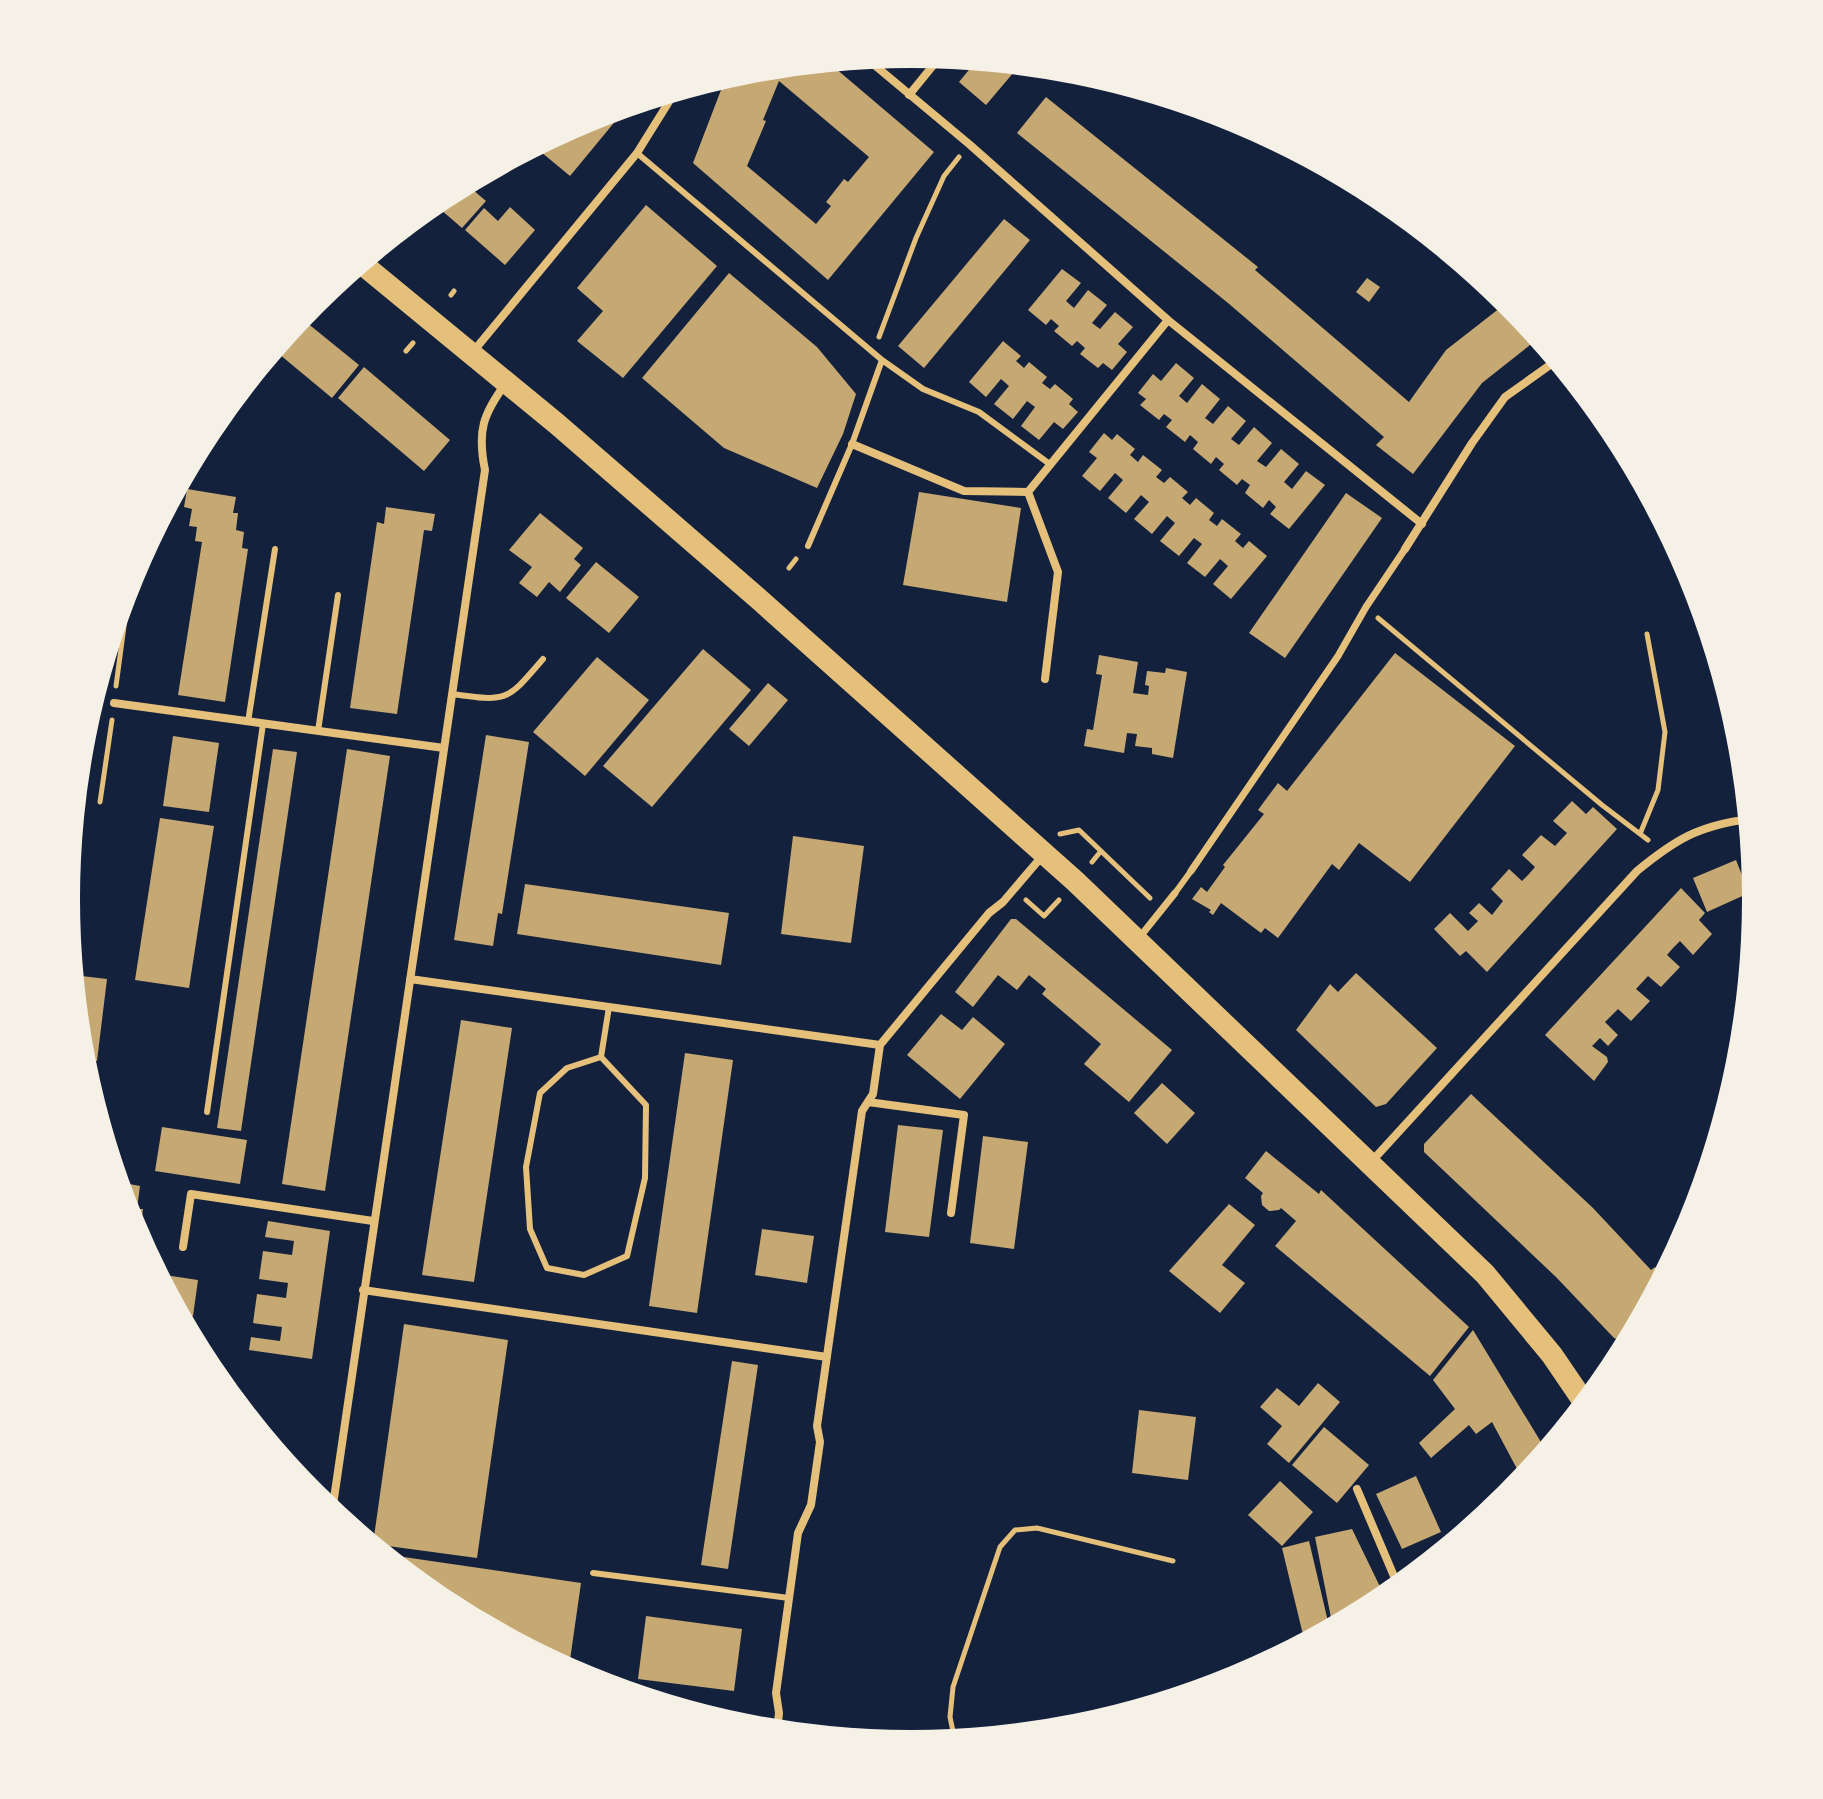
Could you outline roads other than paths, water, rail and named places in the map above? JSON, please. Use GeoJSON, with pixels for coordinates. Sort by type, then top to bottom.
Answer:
{"type":"FeatureCollection","features":[{"type":"Feature","properties":{"kind":"highway"},"geometry":{"type":"LineString","coordinates":[[369,269],[472,353],[749,591],[1137,940],[1485,1274],[1581,1392]]}},
{"type":"Feature","properties":{"kind":"street"},"geometry":{"type":"LineString","coordinates":[[879,69],[969,144],[1168,320],[1422,524]]}},
{"type":"Feature","properties":{"kind":"street"},"geometry":{"type":"LineString","coordinates":[[909,95],[930,69]]}},
{"type":"Feature","properties":{"kind":"street"},"geometry":{"type":"LineString","coordinates":[[472,353],[637,153],[667,105]]}},
{"type":"Feature","properties":{"kind":"street"},"geometry":{"type":"LineString","coordinates":[[852,444],[964,491],[1028,492],[1168,320]]}},
{"type":"Feature","properties":{"kind":"street"},"geometry":{"type":"LineString","coordinates":[[1191,871],[1338,656],[1472,443],[1505,397],[1549,366]]}},
{"type":"Feature","properties":{"kind":"street"},"geometry":{"type":"LineString","coordinates":[[334,1497],[485,470],[481,450],[487,408],[506,382]]}},
{"type":"Feature","properties":{"kind":"street"},"geometry":{"type":"LineString","coordinates":[[1028,492],[1058,572],[1045,679]]}},
{"type":"Feature","properties":{"kind":"street"},"geometry":{"type":"LineString","coordinates":[[114,703],[444,748]]}},
{"type":"Feature","properties":{"kind":"street"},"geometry":{"type":"LineString","coordinates":[[1370,1163],[1637,871],[1683,837],[1717,823],[1739,820]]}},
{"type":"Feature","properties":{"kind":"street"},"geometry":{"type":"LineString","coordinates":[[778,1720],[776,1693],[798,1533],[811,1505],[820,1442],[817,1426],[862,1111],[873,1094],[880,1045],[989,913],[1003,902],[1044,854]]}},
{"type":"Feature","properties":{"kind":"street"},"geometry":{"type":"LineString","coordinates":[[1137,940],[1175,893]]}},
{"type":"Feature","properties":{"kind":"street"},"geometry":{"type":"LineString","coordinates":[[410,979],[880,1045]]}},
{"type":"Feature","properties":{"kind":"street"},"geometry":{"type":"LineString","coordinates":[[868,1102],[964,1115],[951,1213]]}},
{"type":"Feature","properties":{"kind":"street"},"geometry":{"type":"LineString","coordinates":[[183,1247],[191,1194],[373,1221]]}},
{"type":"Feature","properties":{"kind":"street"},"geometry":{"type":"LineString","coordinates":[[363,1290],[827,1357]]}},
{"type":"Feature","properties":{"kind":"street"},"geometry":{"type":"LineString","coordinates":[[1357,1489],[1394,1576]]}},
{"type":"Feature","properties":{"kind":"lane"},"geometry":{"type":"LineString","coordinates":[[637,153],[871,352],[923,389],[979,412],[1052,465]]}},
{"type":"Feature","properties":{"kind":"lane"},"geometry":{"type":"LineString","coordinates":[[808,546],[852,444],[882,360]]}},
{"type":"Feature","properties":{"kind":"lane"},"geometry":{"type":"LineString","coordinates":[[248,722],[275,549]]}},
{"type":"Feature","properties":{"kind":"lane"},"geometry":{"type":"LineString","coordinates":[[318,731],[338,595]]}},
{"type":"Feature","properties":{"kind":"lane"},"geometry":{"type":"LineString","coordinates":[[452,694],[503,698],[516,692],[543,659]]}},
{"type":"Feature","properties":{"kind":"lane"},"geometry":{"type":"LineString","coordinates":[[207,1112],[263,724]]}},
{"type":"Feature","properties":{"kind":"lane"},"geometry":{"type":"LineString","coordinates":[[1175,893],[1191,871]]}},
{"type":"Feature","properties":{"kind":"lane"},"geometry":{"type":"LineString","coordinates":[[601,1057],[609,1007]]}},
{"type":"Feature","properties":{"kind":"lane"},"geometry":{"type":"LineString","coordinates":[[601,1057],[646,1105],[645,1178],[627,1256],[584,1275],[547,1268],[530,1229],[526,1167],[540,1093],[567,1068],[601,1057]]}},
{"type":"Feature","properties":{"kind":"lane"},"geometry":{"type":"LineString","coordinates":[[593,1573],[789,1598]]}}]}
